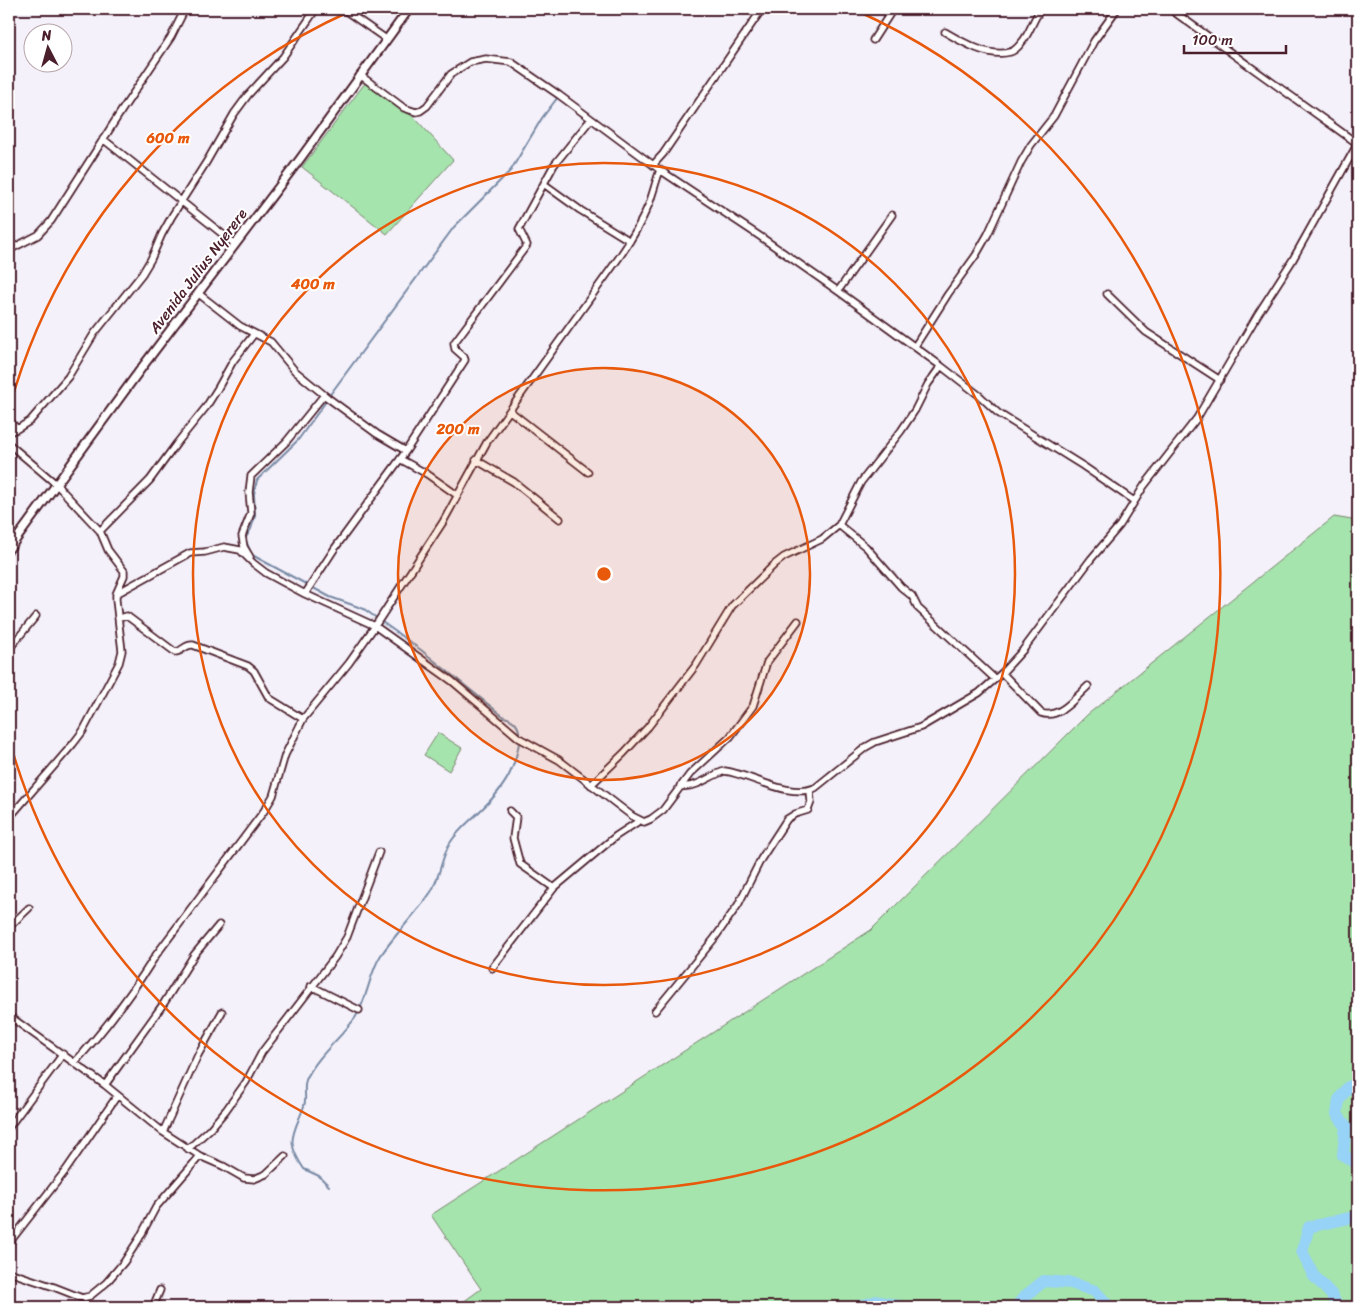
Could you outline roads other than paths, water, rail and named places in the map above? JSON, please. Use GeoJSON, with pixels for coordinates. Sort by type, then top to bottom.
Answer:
{"type":"FeatureCollection","features":[{"type":"Feature","properties":{"kind":"street"},"geometry":{"type":"LineString","coordinates":[[9,250],[38,235],[51,221],[171,37],[185,9]]}},
{"type":"Feature","properties":{"kind":"street"},"geometry":{"type":"LineString","coordinates":[[9,432],[30,420],[68,377],[94,334],[152,259],[162,234],[234,114],[248,95],[283,57],[316,9]]}},
{"type":"Feature","properties":{"kind":"street"},"geometry":{"type":"LineString","coordinates":[[343,9],[386,39]]}},
{"type":"Feature","properties":{"kind":"street","name":"Avenida Julius Nyerere"},"geometry":{"type":"LineString","coordinates":[[9,549],[300,159],[409,9]]}},
{"type":"Feature","properties":{"kind":"street"},"geometry":{"type":"LineString","coordinates":[[653,165],[663,154],[762,9]]}},
{"type":"Feature","properties":{"kind":"street"},"geometry":{"type":"LineString","coordinates":[[873,40],[893,9]]}},
{"type":"Feature","properties":{"kind":"street"},"geometry":{"type":"LineString","coordinates":[[945,32],[979,50],[1010,52],[1015,50],[1024,40],[1041,9]]}},
{"type":"Feature","properties":{"kind":"street"},"geometry":{"type":"LineString","coordinates":[[914,346],[948,294],[976,256],[1021,162],[1031,145],[1054,116],[1094,41],[1117,9]]}},
{"type":"Feature","properties":{"kind":"street"},"geometry":{"type":"LineString","coordinates":[[680,786],[685,787],[700,783],[725,771],[789,789],[810,790],[866,747],[875,742],[913,731],[926,725],[980,693],[1023,650],[1091,559],[1120,525],[1157,468],[1197,418],[1258,314],[1292,261],[1358,144],[1170,9]]}},
{"type":"Feature","properties":{"kind":"street"},"geometry":{"type":"LineString","coordinates":[[360,75],[404,108],[416,112],[427,106],[451,74],[470,62],[486,59],[511,62],[660,170],[838,291],[941,366],[998,413],[1083,466],[1134,501]]}},
{"type":"Feature","properties":{"kind":"street"},"geometry":{"type":"LineString","coordinates":[[305,594],[335,548],[406,451],[465,360],[464,356],[455,349],[454,343],[527,245],[519,229],[554,165],[591,119]]}},
{"type":"Feature","properties":{"kind":"street"},"geometry":{"type":"LineString","coordinates":[[103,139],[235,244]]}},
{"type":"Feature","properties":{"kind":"street"},"geometry":{"type":"LineString","coordinates":[[74,1063],[96,1039],[143,976],[156,955],[264,811],[273,796],[285,755],[303,719],[349,663],[375,626],[443,522],[476,460],[630,242],[649,205],[660,170]]}},
{"type":"Feature","properties":{"kind":"street"},"geometry":{"type":"LineString","coordinates":[[544,184],[630,242]]}},
{"type":"Feature","properties":{"kind":"street"},"geometry":{"type":"LineString","coordinates":[[838,291],[892,214]]}},
{"type":"Feature","properties":{"kind":"street"},"geometry":{"type":"LineString","coordinates":[[199,294],[240,326],[270,342],[295,370],[324,395],[377,434],[406,451]]}},
{"type":"Feature","properties":{"kind":"street"},"geometry":{"type":"LineString","coordinates":[[1107,294],[1146,332],[1220,380]]}},
{"type":"Feature","properties":{"kind":"street"},"geometry":{"type":"LineString","coordinates":[[100,531],[150,480],[177,442],[206,407],[233,361],[254,334]]}},
{"type":"Feature","properties":{"kind":"street"},"geometry":{"type":"LineString","coordinates":[[590,785],[648,727],[696,665],[732,606],[784,557],[822,539],[839,525],[861,482],[901,431],[915,410],[928,384],[941,366]]}},
{"type":"Feature","properties":{"kind":"street"},"geometry":{"type":"LineString","coordinates":[[253,563],[244,547],[242,536],[251,513],[249,492],[251,476],[286,442],[324,395]]}},
{"type":"Feature","properties":{"kind":"street"},"geometry":{"type":"LineString","coordinates":[[510,411],[588,472]]}},
{"type":"Feature","properties":{"kind":"street"},"geometry":{"type":"LineString","coordinates":[[9,420],[17,429]]}},
{"type":"Feature","properties":{"kind":"street"},"geometry":{"type":"LineString","coordinates":[[9,444],[56,484],[100,531],[108,550],[124,571],[124,576],[116,594],[122,650],[121,658],[93,714],[73,744],[9,818]]}},
{"type":"Feature","properties":{"kind":"street"},"geometry":{"type":"LineString","coordinates":[[400,459],[427,474],[457,496]]}},
{"type":"Feature","properties":{"kind":"street"},"geometry":{"type":"LineString","coordinates":[[476,460],[514,482],[560,519]]}},
{"type":"Feature","properties":{"kind":"street"},"geometry":{"type":"LineString","coordinates":[[839,525],[866,547],[901,587],[912,596],[918,608],[995,679]]}},
{"type":"Feature","properties":{"kind":"street"},"geometry":{"type":"LineString","coordinates":[[116,594],[190,553],[224,548],[240,550],[266,573],[305,594],[375,626],[452,681],[519,738],[550,754],[639,821]]}},
{"type":"Feature","properties":{"kind":"street"},"geometry":{"type":"LineString","coordinates":[[9,649],[36,616]]}},
{"type":"Feature","properties":{"kind":"street"},"geometry":{"type":"LineString","coordinates":[[119,618],[127,616],[175,652],[193,644],[248,666],[254,671],[269,698],[303,719]]}},
{"type":"Feature","properties":{"kind":"street"},"geometry":{"type":"LineString","coordinates":[[492,968],[554,888],[616,836],[639,821],[648,821],[659,814],[690,774],[730,737],[753,706],[767,662],[798,621]]}},
{"type":"Feature","properties":{"kind":"street"},"geometry":{"type":"LineString","coordinates":[[1002,673],[1041,713],[1047,715],[1055,714],[1088,686]]}},
{"type":"Feature","properties":{"kind":"street"},"geometry":{"type":"LineString","coordinates":[[655,1011],[714,939],[738,905],[761,858],[787,818],[808,810],[810,790]]}},
{"type":"Feature","properties":{"kind":"street"},"geometry":{"type":"LineString","coordinates":[[510,811],[516,817],[513,838],[520,864],[554,888]]}},
{"type":"Feature","properties":{"kind":"street"},"geometry":{"type":"LineString","coordinates":[[188,1149],[210,1129],[226,1110],[246,1082],[262,1052],[335,957],[347,937],[379,852]]}},
{"type":"Feature","properties":{"kind":"street"},"geometry":{"type":"LineString","coordinates":[[9,927],[29,908]]}},
{"type":"Feature","properties":{"kind":"street"},"geometry":{"type":"LineString","coordinates":[[105,1084],[164,1003],[194,954],[219,925]]}},
{"type":"Feature","properties":{"kind":"street"},"geometry":{"type":"LineString","coordinates":[[311,986],[359,1010]]}},
{"type":"Feature","properties":{"kind":"street"},"geometry":{"type":"LineString","coordinates":[[164,1132],[198,1055],[222,1012]]}},
{"type":"Feature","properties":{"kind":"street"},"geometry":{"type":"LineString","coordinates":[[9,1016],[105,1084],[117,1096],[164,1132],[200,1156],[224,1166],[244,1178],[254,1179],[266,1174],[285,1156]]}},
{"type":"Feature","properties":{"kind":"street"},"geometry":{"type":"LineString","coordinates":[[9,1127],[63,1054]]}},
{"type":"Feature","properties":{"kind":"street"},"geometry":{"type":"LineString","coordinates":[[9,1243],[66,1170],[117,1096]]}},
{"type":"Feature","properties":{"kind":"street"},"geometry":{"type":"LineString","coordinates":[[9,1272],[54,1286],[82,1298],[90,1296],[106,1283],[124,1262],[156,1207],[200,1156]]}},
{"type":"Feature","properties":{"kind":"street"},"geometry":{"type":"LineString","coordinates":[[153,1307],[160,1290]]}},
{"type":"Feature","properties":{"kind":"waterway"},"geometry":{"type":"LineString","coordinates":[[329,396],[454,227],[511,170],[542,118],[558,97]]}},
{"type":"Feature","properties":{"kind":"waterway"},"geometry":{"type":"LineString","coordinates":[[327,400],[298,440],[257,480],[254,494],[255,516],[251,529],[245,539],[252,555],[330,597],[364,609],[421,650],[504,717],[512,720],[519,730],[517,754],[511,772],[496,795],[453,838],[444,855],[437,880],[431,892],[377,962],[363,1003],[355,1018],[316,1063],[306,1080],[305,1103],[294,1131],[294,1151],[304,1169],[319,1176],[329,1186]]}},
{"type":"Feature","properties":{"kind":"waterway"},"geometry":{"type":"LineString","coordinates":[[1358,1084],[1348,1087],[1339,1100],[1337,1114],[1346,1126],[1343,1155],[1355,1162],[1358,1167]]}},
{"type":"Feature","properties":{"kind":"waterway"},"geometry":{"type":"LineString","coordinates":[[1338,1307],[1331,1294],[1313,1275],[1302,1251],[1309,1227],[1358,1215]]}},
{"type":"Feature","properties":{"kind":"waterway"},"geometry":{"type":"LineString","coordinates":[[1016,1307],[1024,1297],[1044,1281],[1071,1283],[1095,1291],[1110,1307]]}},
{"type":"Feature","properties":{"kind":"waterway"},"geometry":{"type":"LineString","coordinates":[[857,1307],[877,1301],[903,1307]]}}]}
